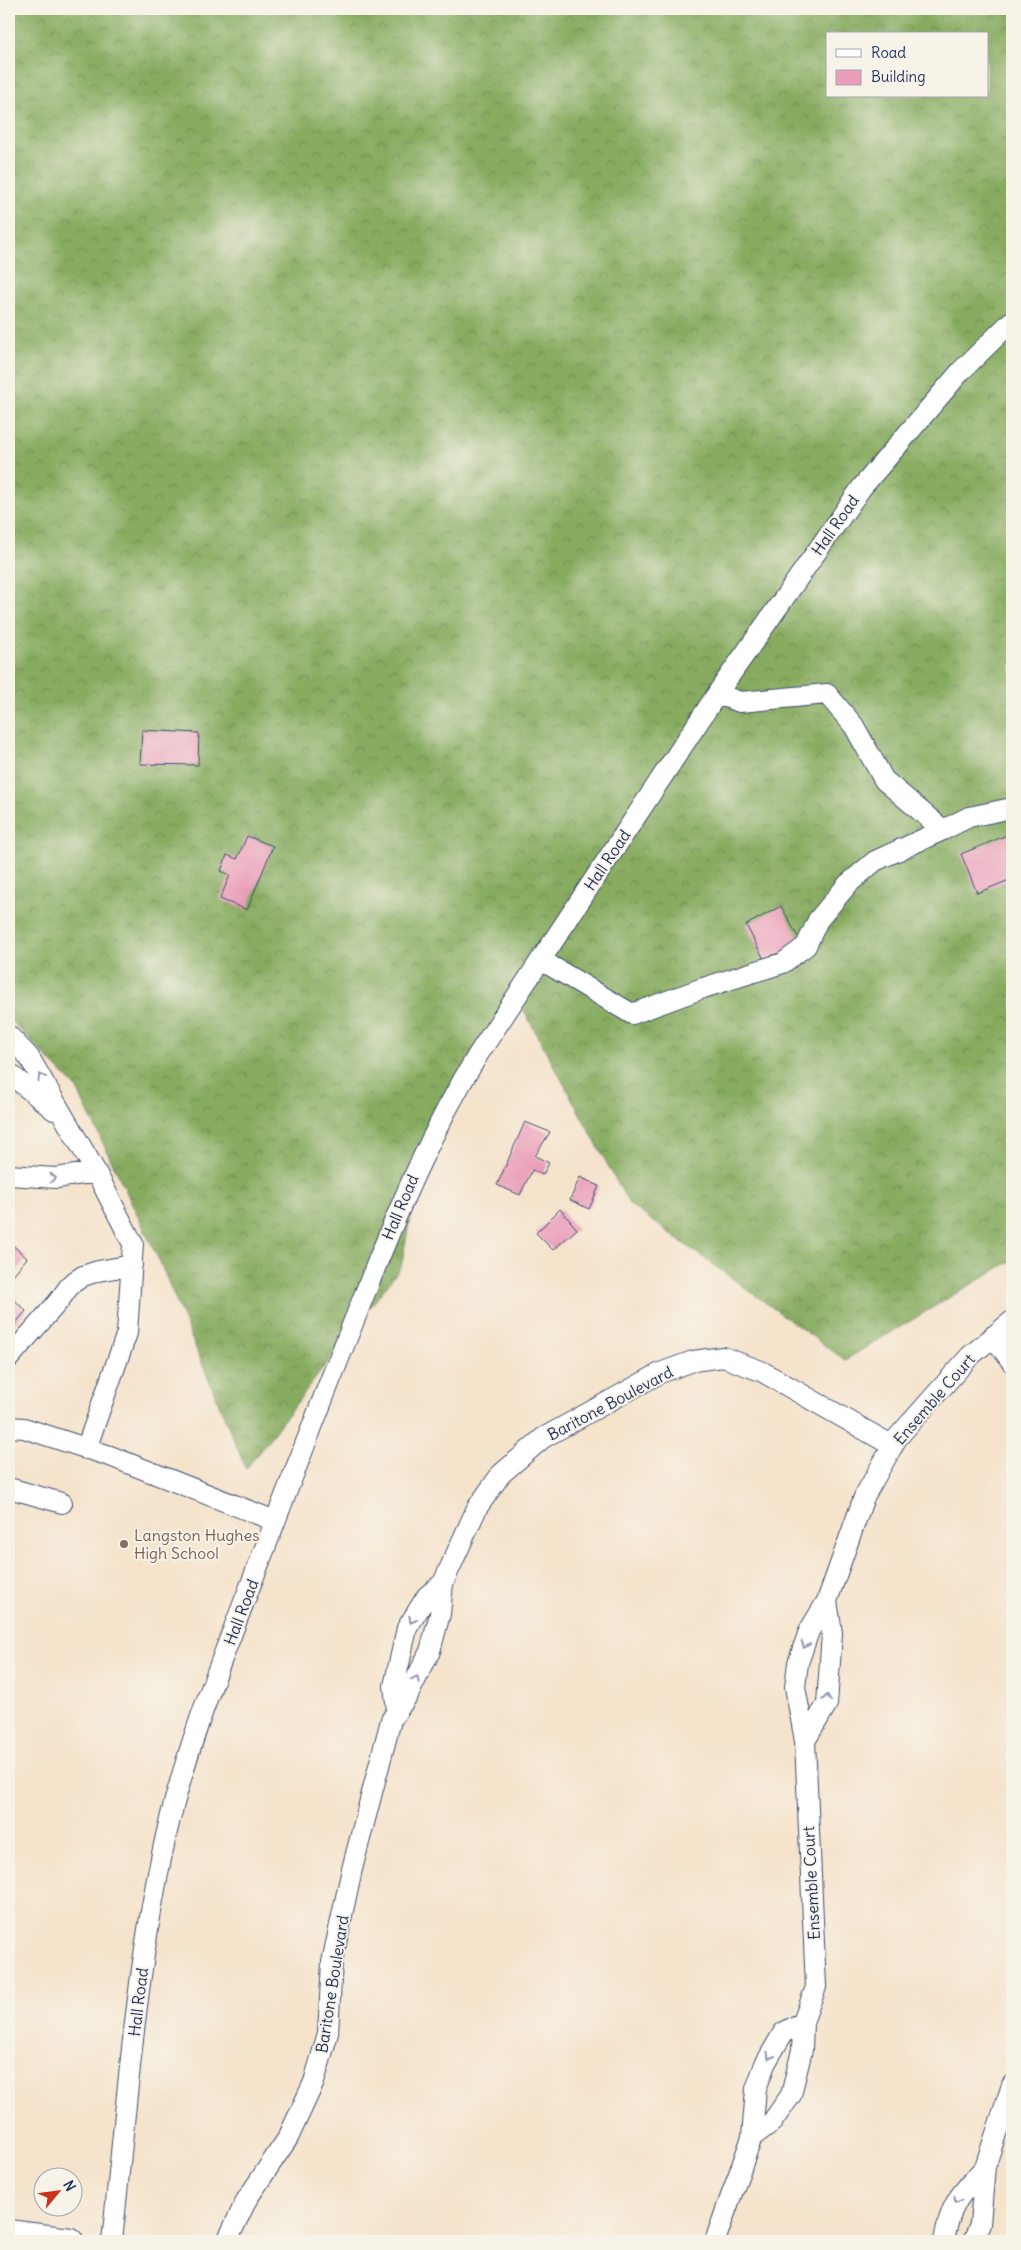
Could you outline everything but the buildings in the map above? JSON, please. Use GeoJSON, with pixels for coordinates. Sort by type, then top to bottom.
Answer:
{"type":"FeatureCollection","features":[{"type":"Feature","properties":{"kind":"street","name":"Hall Road"},"geometry":{"type":"LineString","coordinates":[[112,2241],[138,1992],[161,1856],[182,1773],[275,1521],[412,1178],[450,1099],[717,694],[862,487],[961,371],[1012,321]]}},
{"type":"Feature","properties":{"kind":"street"},"geometry":{"type":"LineString","coordinates":[[717,694],[740,702],[827,694],[854,726],[884,780],[943,830]]}},
{"type":"Feature","properties":{"kind":"street"},"geometry":{"type":"LineString","coordinates":[[541,960],[632,1014],[703,988],[783,963],[806,946],[818,920],[854,878],[875,861],[969,817],[1012,808]]}},
{"type":"Feature","properties":{"kind":"street"},"geometry":{"type":"LineString","coordinates":[[9,1036],[29,1057],[96,1172],[133,1244],[127,1333],[86,1448]]}},
{"type":"Feature","properties":{"kind":"street"},"geometry":{"type":"LineString","coordinates":[[9,1073],[65,1119]]}},
{"type":"Feature","properties":{"kind":"street"},"geometry":{"type":"LineString","coordinates":[[9,1175],[56,1178],[96,1172]]}},
{"type":"Feature","properties":{"kind":"street"},"geometry":{"type":"LineString","coordinates":[[9,1358],[58,1302],[71,1284],[83,1276],[98,1271],[132,1265]]}},
{"type":"Feature","properties":{"kind":"street","name":"Ensemble Court"},"geometry":{"type":"LineString","coordinates":[[752,2137],[772,2122],[791,2095],[802,2050],[803,2022],[816,1987],[805,1741],[794,1688],[798,1663],[809,1631],[827,1601],[864,1497],[897,1438],[970,1356],[1012,1321]]}},
{"type":"Feature","properties":{"kind":"street"},"geometry":{"type":"LineString","coordinates":[[993,1336],[1012,1362]]}},
{"type":"Feature","properties":{"kind":"street","name":"Baritone Boulevard"},"geometry":{"type":"LineString","coordinates":[[394,1715],[408,1695],[430,1651],[440,1614],[443,1583],[477,1508],[500,1474],[543,1438],[660,1373],[693,1361],[723,1357],[761,1371],[893,1446]]}},
{"type":"Feature","properties":{"kind":"street"},"geometry":{"type":"LineString","coordinates":[[9,1427],[24,1428],[86,1448],[275,1521]]}},
{"type":"Feature","properties":{"kind":"street"},"geometry":{"type":"LineString","coordinates":[[9,1488],[62,1502]]}},
{"type":"Feature","properties":{"kind":"street","name":"Baritone Boulevard"},"geometry":{"type":"LineString","coordinates":[[227,2241],[246,2199],[288,2138],[314,2082],[328,2033],[332,1962],[352,1869],[394,1715],[394,1686],[407,1628],[427,1596],[443,1583]]}},
{"type":"Feature","properties":{"kind":"street","name":"Ensemble Court"},"geometry":{"type":"LineString","coordinates":[[805,1741],[827,1704],[832,1633],[827,1601]]}},
{"type":"Feature","properties":{"kind":"street"},"geometry":{"type":"LineString","coordinates":[[715,2241],[752,2137],[756,2089],[765,2064],[783,2033],[803,2022]]}},
{"type":"Feature","properties":{"kind":"street"},"geometry":{"type":"LineString","coordinates":[[973,2241],[980,2224],[985,2167],[1012,2085]]}},
{"type":"Feature","properties":{"kind":"street"},"geometry":{"type":"LineString","coordinates":[[944,2241],[948,2218],[961,2193],[985,2167]]}},
{"type":"Feature","properties":{"kind":"street"},"geometry":{"type":"LineString","coordinates":[[9,2230],[71,2238],[74,2241]]}},
{"type":"Feature","properties":{"kind":"green space"},"geometry":{"type":"Polygon","coordinates":[[[9,9],[1011,10],[1012,1260],[845,1360],[629,1204],[514,992],[429,1117],[401,1267],[246,1469],[159,1260],[76,1087],[9,1019],[9,9]]]}},
{"type":"Feature","properties":{"kind":"place","name":"Langston Hughes High School"},"geometry":{"type":"Point","coordinates":[124,1544]}}]}
